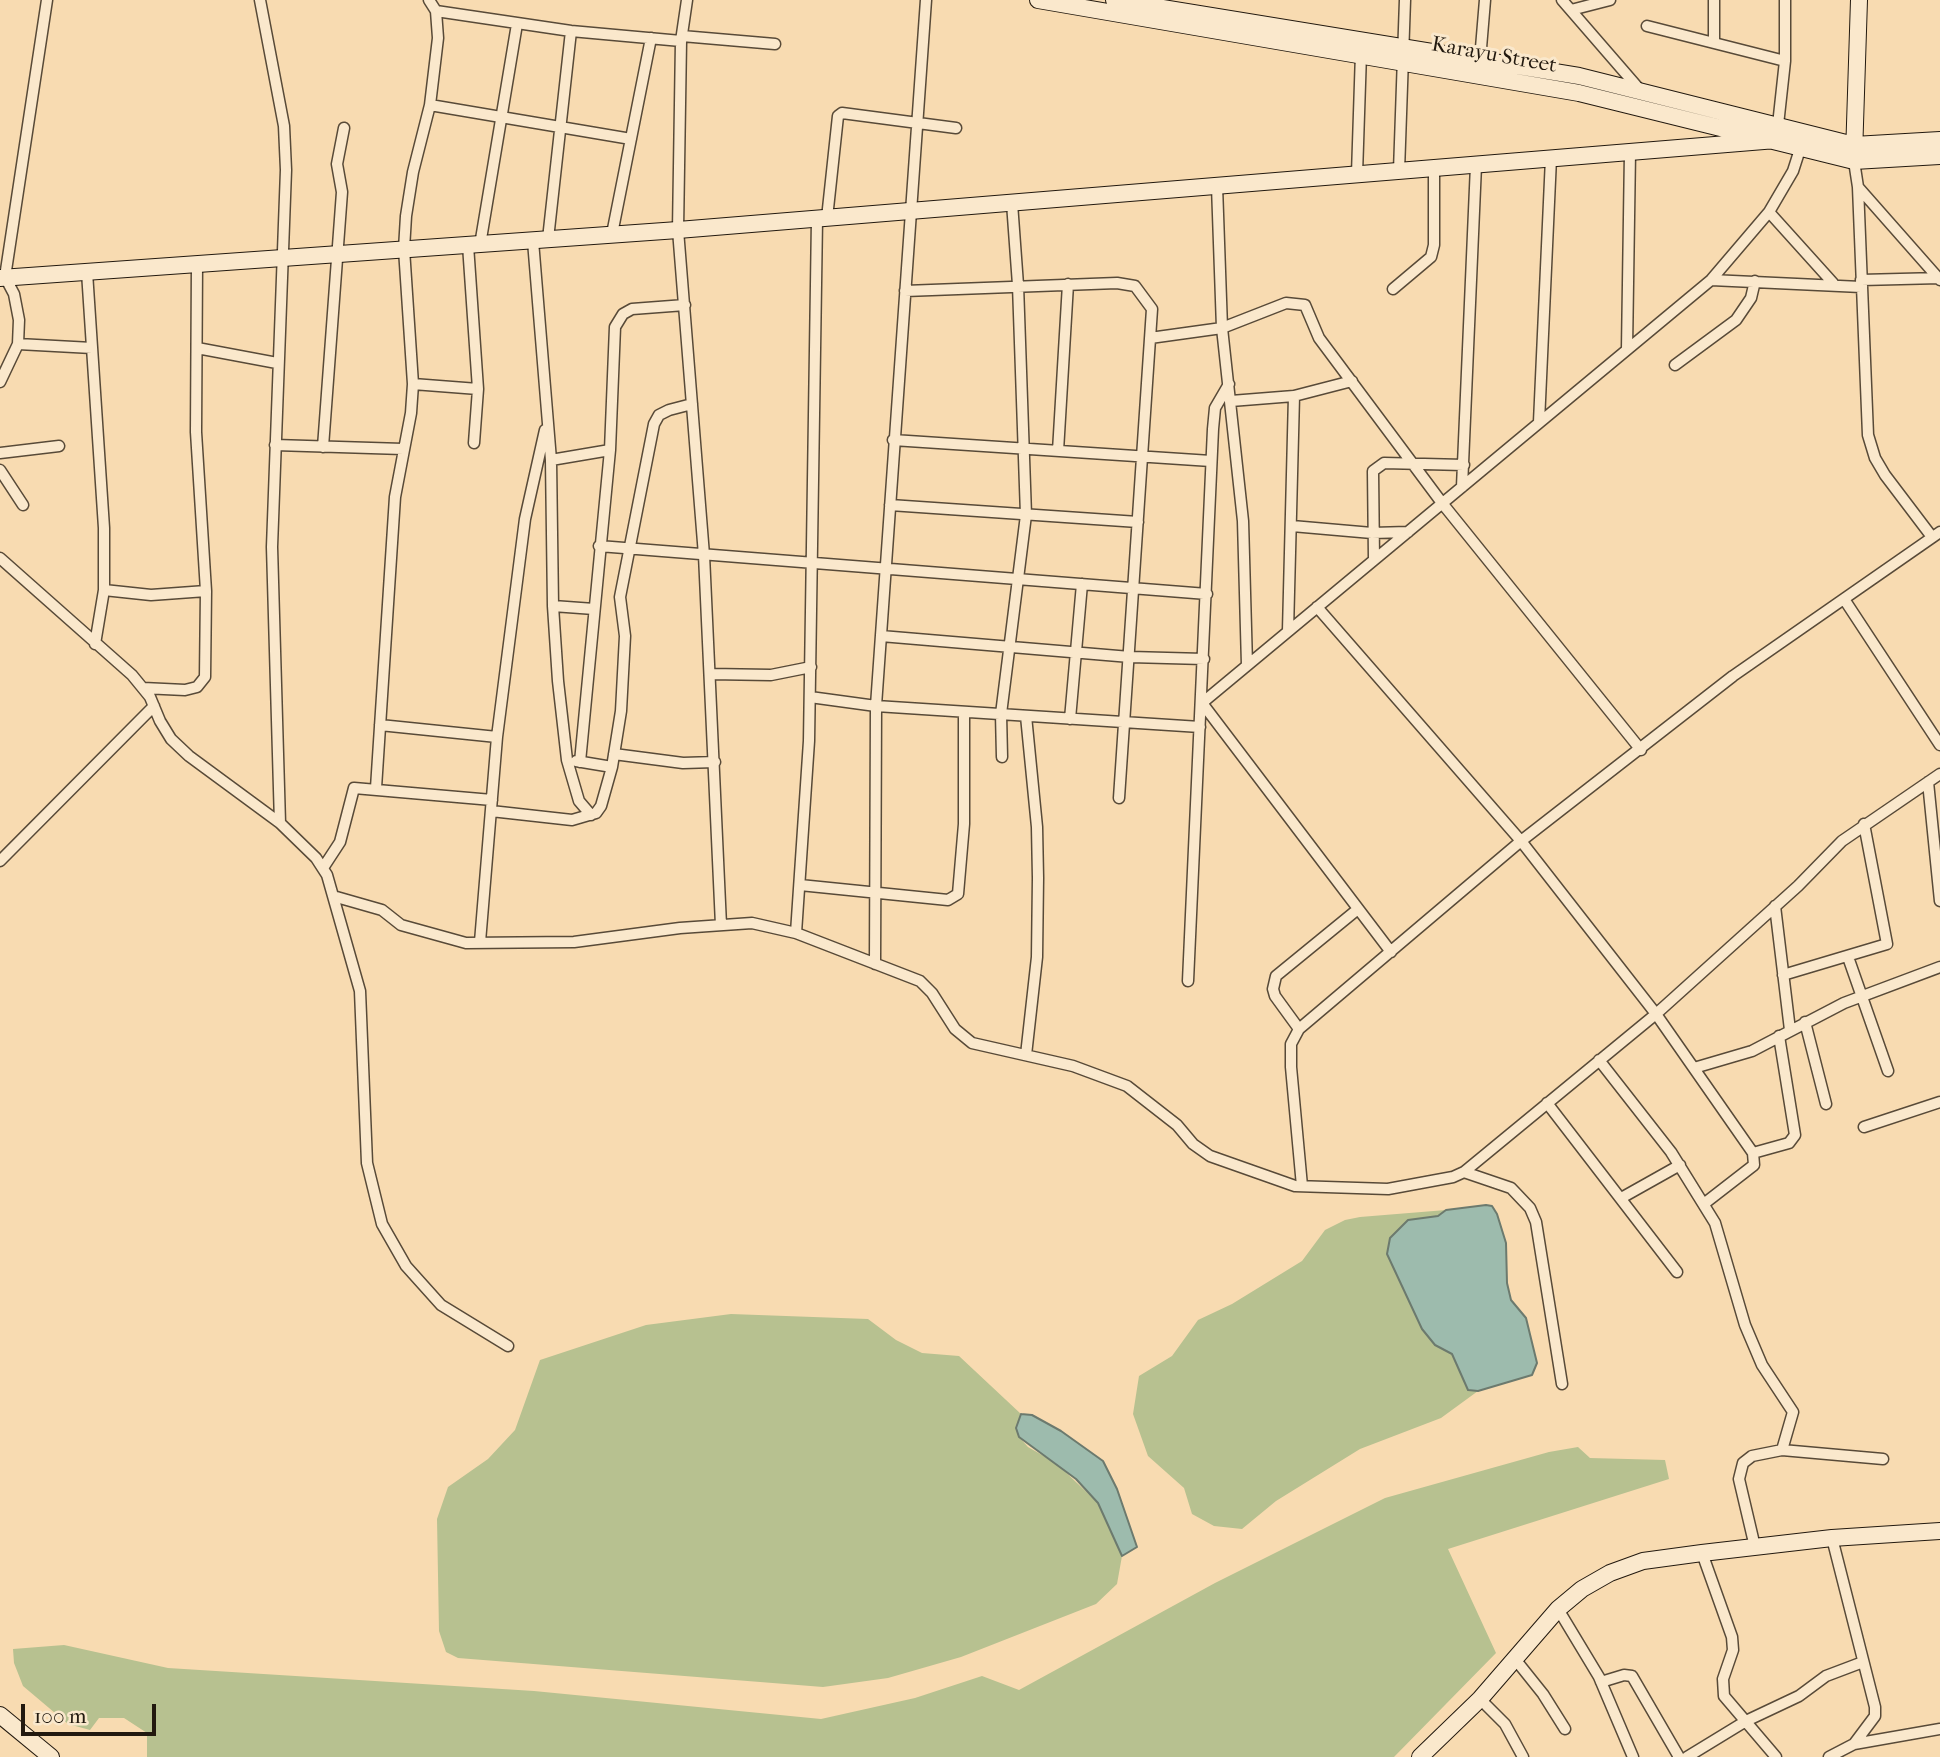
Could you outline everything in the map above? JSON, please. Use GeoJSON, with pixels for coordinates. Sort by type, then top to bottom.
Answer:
{"type":"FeatureCollection","features":[{"type":"Feature","properties":{"kind":"street"},"geometry":{"type":"LineString","coordinates":[[0,382],[18,344],[19,320],[14,294],[3,278],[47,0]]}},
{"type":"Feature","properties":{"kind":"street"},"geometry":{"type":"LineString","coordinates":[[260,0],[284,127],[286,170],[272,547],[280,823]]}},
{"type":"Feature","properties":{"kind":"street"},"geometry":{"type":"LineString","coordinates":[[376,788],[395,497],[411,413],[413,384],[404,249],[412,172],[430,105],[438,38],[436,11],[429,0]]}},
{"type":"Feature","properties":{"kind":"street"},"geometry":{"type":"LineString","coordinates":[[687,0],[682,38],[678,230],[704,555],[721,925]]}},
{"type":"Feature","properties":{"kind":"street"},"geometry":{"type":"LineString","coordinates":[[875,964],[876,706],[926,0]]}},
{"type":"Feature","properties":{"kind":"street","name":"Karayu Street"},"geometry":{"type":"LineString","coordinates":[[1038,0],[1362,53],[1402,53],[1480,60],[1579,76],[1777,133]]}},
{"type":"Feature","properties":{"kind":"street","name":"Karayu Street"},"geometry":{"type":"LineString","coordinates":[[1114,0],[1402,53],[1578,93],[1777,133],[1854,153],[1940,156]]}},
{"type":"Feature","properties":{"kind":"street"},"geometry":{"type":"LineString","coordinates":[[1399,171],[1405,0]]}},
{"type":"Feature","properties":{"kind":"street"},"geometry":{"type":"LineString","coordinates":[[1480,60],[1485,0]]}},
{"type":"Feature","properties":{"kind":"street"},"geometry":{"type":"LineString","coordinates":[[1562,0],[1642,92]]}},
{"type":"Feature","properties":{"kind":"street"},"geometry":{"type":"LineString","coordinates":[[1571,10],[1610,0]]}},
{"type":"Feature","properties":{"kind":"street"},"geometry":{"type":"LineString","coordinates":[[1714,0],[1714,43]]}},
{"type":"Feature","properties":{"kind":"street"},"geometry":{"type":"LineString","coordinates":[[3,278],[822,219],[1630,152],[1777,133],[1784,61],[1785,0]]}},
{"type":"Feature","properties":{"kind":"street"},"geometry":{"type":"LineString","coordinates":[[1302,1186],[1291,1067],[1291,1044],[1299,1028],[1521,841],[1733,676],[1936,535],[1885,475],[1875,458],[1868,435],[1858,187],[1854,153],[1859,0]]}},
{"type":"Feature","properties":{"kind":"street"},"geometry":{"type":"LineString","coordinates":[[436,11],[571,31],[775,44]]}},
{"type":"Feature","properties":{"kind":"street"},"geometry":{"type":"LineString","coordinates":[[474,443],[478,389],[474,245],[517,24]]}},
{"type":"Feature","properties":{"kind":"street"},"geometry":{"type":"LineString","coordinates":[[1647,26],[1784,61]]}},
{"type":"Feature","properties":{"kind":"street"},"geometry":{"type":"LineString","coordinates":[[571,31],[561,126],[541,240],[551,460],[553,606],[567,760],[579,801],[591,815]]}},
{"type":"Feature","properties":{"kind":"street"},"geometry":{"type":"LineString","coordinates":[[612,234],[651,38]]}},
{"type":"Feature","properties":{"kind":"street"},"geometry":{"type":"LineString","coordinates":[[1357,174],[1362,53]]}},
{"type":"Feature","properties":{"kind":"street"},"geometry":{"type":"LineString","coordinates":[[430,105],[631,139]]}},
{"type":"Feature","properties":{"kind":"street"},"geometry":{"type":"LineString","coordinates":[[796,933],[810,697],[822,219],[838,116],[847,112],[956,128]]}},
{"type":"Feature","properties":{"kind":"street"},"geometry":{"type":"LineString","coordinates":[[323,447],[342,192],[337,164],[344,128]]}},
{"type":"Feature","properties":{"kind":"street"},"geometry":{"type":"LineString","coordinates":[[1202,703],[1711,279],[1769,212],[1793,171],[1803,139]]}},
{"type":"Feature","properties":{"kind":"street","name":"Karayu Street"},"geometry":{"type":"LineString","coordinates":[[1854,153],[1940,141]]}},
{"type":"Feature","properties":{"kind":"street"},"geometry":{"type":"LineString","coordinates":[[1627,349],[1630,152]]}},
{"type":"Feature","properties":{"kind":"street"},"geometry":{"type":"LineString","coordinates":[[1539,422],[1551,159]]}},
{"type":"Feature","properties":{"kind":"street"},"geometry":{"type":"LineString","coordinates":[[1462,486],[1476,165]]}},
{"type":"Feature","properties":{"kind":"street"},"geometry":{"type":"LineString","coordinates":[[1393,289],[1431,257],[1434,245],[1434,168]]}},
{"type":"Feature","properties":{"kind":"street"},"geometry":{"type":"LineString","coordinates":[[1217,186],[1222,328],[1243,520],[1247,665]]}},
{"type":"Feature","properties":{"kind":"street"},"geometry":{"type":"LineString","coordinates":[[1858,187],[1939,279]]}},
{"type":"Feature","properties":{"kind":"street"},"geometry":{"type":"LineString","coordinates":[[1002,757],[1001,714],[1026,515],[1018,285],[1012,203]]}},
{"type":"Feature","properties":{"kind":"street"},"geometry":{"type":"LineString","coordinates":[[1769,212],[1833,284]]}},
{"type":"Feature","properties":{"kind":"street"},"geometry":{"type":"LineString","coordinates":[[143,688],[186,690],[197,687],[205,677],[206,591],[196,432],[197,264]]}},
{"type":"Feature","properties":{"kind":"street"},"geometry":{"type":"LineString","coordinates":[[87,272],[104,528],[104,590],[94,644]]}},
{"type":"Feature","properties":{"kind":"street"},"geometry":{"type":"LineString","coordinates":[[1711,279],[1833,284],[1939,279]]}},
{"type":"Feature","properties":{"kind":"street"},"geometry":{"type":"LineString","coordinates":[[1675,365],[1736,320],[1751,298],[1755,281]]}},
{"type":"Feature","properties":{"kind":"street"},"geometry":{"type":"LineString","coordinates":[[1058,451],[1068,284]]}},
{"type":"Feature","properties":{"kind":"street"},"geometry":{"type":"LineString","coordinates":[[905,291],[1018,285],[1135,286],[1152,309],[1119,798]]}},
{"type":"Feature","properties":{"kind":"street"},"geometry":{"type":"LineString","coordinates":[[1150,338],[1222,328],[1286,303],[1305,305],[1312,327],[1442,503],[1641,750]]}},
{"type":"Feature","properties":{"kind":"street"},"geometry":{"type":"LineString","coordinates":[[580,762],[610,450],[615,327],[624,314],[632,309],[684,305]]}},
{"type":"Feature","properties":{"kind":"street"},"geometry":{"type":"LineString","coordinates":[[18,344],[92,348]]}},
{"type":"Feature","properties":{"kind":"street"},"geometry":{"type":"LineString","coordinates":[[197,348],[277,363]]}},
{"type":"Feature","properties":{"kind":"street"},"geometry":{"type":"LineString","coordinates":[[1231,401],[1294,396],[1352,381]]}},
{"type":"Feature","properties":{"kind":"street"},"geometry":{"type":"LineString","coordinates":[[413,384],[478,389]]}},
{"type":"Feature","properties":{"kind":"street"},"geometry":{"type":"LineString","coordinates":[[1188,981],[1211,461],[1215,408],[1229,384]]}},
{"type":"Feature","properties":{"kind":"street"},"geometry":{"type":"LineString","coordinates":[[1288,631],[1293,526],[1294,396]]}},
{"type":"Feature","properties":{"kind":"street"},"geometry":{"type":"LineString","coordinates":[[323,868],[340,842],[354,788],[376,788],[491,805],[549,820],[572,820],[591,815],[601,806],[614,754],[624,647],[620,597],[654,424],[659,415],[692,404]]}},
{"type":"Feature","properties":{"kind":"street"},"geometry":{"type":"LineString","coordinates":[[480,942],[497,737],[526,519],[548,417]]}},
{"type":"Feature","properties":{"kind":"street"},"geometry":{"type":"LineString","coordinates":[[893,440],[1211,461]]}},
{"type":"Feature","properties":{"kind":"street"},"geometry":{"type":"LineString","coordinates":[[275,445],[403,449]]}},
{"type":"Feature","properties":{"kind":"street"},"geometry":{"type":"LineString","coordinates":[[0,453],[58,446]]}},
{"type":"Feature","properties":{"kind":"street"},"geometry":{"type":"LineString","coordinates":[[551,460],[610,450]]}},
{"type":"Feature","properties":{"kind":"street"},"geometry":{"type":"LineString","coordinates":[[1374,559],[1373,471],[1384,463],[1464,465]]}},
{"type":"Feature","properties":{"kind":"street"},"geometry":{"type":"LineString","coordinates":[[0,470],[23,505]]}},
{"type":"Feature","properties":{"kind":"street"},"geometry":{"type":"LineString","coordinates":[[890,505],[1138,522]]}},
{"type":"Feature","properties":{"kind":"street"},"geometry":{"type":"LineString","coordinates":[[1293,526],[1372,533],[1408,531]]}},
{"type":"Feature","properties":{"kind":"street"},"geometry":{"type":"LineString","coordinates":[[599,546],[1207,594]]}},
{"type":"Feature","properties":{"kind":"street"},"geometry":{"type":"LineString","coordinates":[[0,558],[143,688],[172,739],[189,756],[300,839],[323,868],[360,991],[367,1163],[382,1224],[405,1265],[441,1305],[508,1346]]}},
{"type":"Feature","properties":{"kind":"street"},"geometry":{"type":"LineString","coordinates":[[1070,719],[1082,584]]}},
{"type":"Feature","properties":{"kind":"street"},"geometry":{"type":"LineString","coordinates":[[104,590],[151,596],[206,591]]}},
{"type":"Feature","properties":{"kind":"street"},"geometry":{"type":"LineString","coordinates":[[1844,599],[1940,745]]}},
{"type":"Feature","properties":{"kind":"street"},"geometry":{"type":"LineString","coordinates":[[553,606],[594,610]]}},
{"type":"Feature","properties":{"kind":"street"},"geometry":{"type":"LineString","coordinates":[[1317,607],[1521,841],[1656,1014],[1753,1153],[1754,1165],[1705,1203]]}},
{"type":"Feature","properties":{"kind":"street"},"geometry":{"type":"LineString","coordinates":[[881,636],[1130,657],[1204,659]]}},
{"type":"Feature","properties":{"kind":"street"},"geometry":{"type":"LineString","coordinates":[[710,674],[771,676],[811,667]]}},
{"type":"Feature","properties":{"kind":"street"},"geometry":{"type":"LineString","coordinates":[[810,697],[876,706],[1200,727]]}},
{"type":"Feature","properties":{"kind":"street"},"geometry":{"type":"LineString","coordinates":[[1202,703],[1391,952]]}},
{"type":"Feature","properties":{"kind":"street"},"geometry":{"type":"LineString","coordinates":[[0,861],[154,706]]}},
{"type":"Feature","properties":{"kind":"street"},"geometry":{"type":"LineString","coordinates":[[800,885],[948,900],[958,894],[964,824],[964,712]]}},
{"type":"Feature","properties":{"kind":"street"},"geometry":{"type":"LineString","coordinates":[[1026,716],[1037,827],[1038,877],[1037,957],[1026,1055]]}},
{"type":"Feature","properties":{"kind":"street"},"geometry":{"type":"LineString","coordinates":[[380,724],[497,737]]}},
{"type":"Feature","properties":{"kind":"street"},"geometry":{"type":"LineString","coordinates":[[614,754],[683,763],[715,762]]}},
{"type":"Feature","properties":{"kind":"street"},"geometry":{"type":"LineString","coordinates":[[567,760],[612,767]]}},
{"type":"Feature","properties":{"kind":"street"},"geometry":{"type":"LineString","coordinates":[[333,896],[382,910],[401,925],[466,943],[574,942],[752,923],[796,933],[920,981],[932,993],[955,1029],[972,1043],[1073,1066],[1127,1086],[1177,1125],[1193,1144],[1210,1156],[1250,1172],[1302,1186],[1388,1189],[1453,1177],[1464,1172],[1656,1014],[1842,841],[1940,774]]}},
{"type":"Feature","properties":{"kind":"street"},"geometry":{"type":"LineString","coordinates":[[1928,782],[1940,901]]}},
{"type":"Feature","properties":{"kind":"street"},"geometry":{"type":"LineString","coordinates":[[1783,975],[1887,944],[1888,937],[1864,824]]}},
{"type":"Feature","properties":{"kind":"street"},"geometry":{"type":"LineString","coordinates":[[1775,906],[1790,1030]]}},
{"type":"Feature","properties":{"kind":"street"},"geometry":{"type":"LineString","coordinates":[[1299,1028],[1275,996],[1273,989],[1276,976],[1358,909]]}},
{"type":"Feature","properties":{"kind":"street"},"geometry":{"type":"LineString","coordinates":[[1847,957],[1888,1072]]}},
{"type":"Feature","properties":{"kind":"street"},"geometry":{"type":"LineString","coordinates":[[1694,1068],[1742,1055],[1860,996],[1940,967]]}},
{"type":"Feature","properties":{"kind":"street"},"geometry":{"type":"LineString","coordinates":[[1805,1022],[1826,1104]]}},
{"type":"Feature","properties":{"kind":"street"},"geometry":{"type":"LineString","coordinates":[[1753,1153],[1789,1143],[1795,1135],[1779,1036]]}},
{"type":"Feature","properties":{"kind":"street"},"geometry":{"type":"LineString","coordinates":[[1599,1060],[1680,1165],[1715,1223],[1745,1325],[1762,1365],[1793,1412],[1782,1450]]}},
{"type":"Feature","properties":{"kind":"street"},"geometry":{"type":"LineString","coordinates":[[1864,1127],[1940,1102]]}},
{"type":"Feature","properties":{"kind":"street"},"geometry":{"type":"LineString","coordinates":[[1547,1103],[1623,1197],[1678,1272]]}},
{"type":"Feature","properties":{"kind":"street"},"geometry":{"type":"LineString","coordinates":[[1623,1197],[1680,1165]]}},
{"type":"Feature","properties":{"kind":"street"},"geometry":{"type":"LineString","coordinates":[[1464,1172],[1511,1188],[1530,1208],[1536,1222],[1562,1384]]}},
{"type":"Feature","properties":{"kind":"street"},"geometry":{"type":"LineString","coordinates":[[1755,1547],[1739,1479],[1743,1463],[1752,1457],[1782,1450],[1883,1459]]}},
{"type":"Feature","properties":{"kind":"street"},"geometry":{"type":"LineString","coordinates":[[1420,1757],[1480,1699],[1558,1609],[1582,1589],[1610,1573],[1643,1561],[1702,1553],[1832,1538],[1940,1531]]}},
{"type":"Feature","properties":{"kind":"street"},"geometry":{"type":"LineString","coordinates":[[1832,1538],[1874,1697],[1875,1717],[1854,1744]]}},
{"type":"Feature","properties":{"kind":"street"},"geometry":{"type":"LineString","coordinates":[[1702,1553],[1732,1637],[1733,1650],[1723,1679],[1724,1696],[1776,1757]]}},
{"type":"Feature","properties":{"kind":"street"},"geometry":{"type":"LineString","coordinates":[[1558,1609],[1601,1682],[1633,1757]]}},
{"type":"Feature","properties":{"kind":"street"},"geometry":{"type":"LineString","coordinates":[[1515,1659],[1543,1694],[1565,1729]]}},
{"type":"Feature","properties":{"kind":"street"},"geometry":{"type":"LineString","coordinates":[[1688,1757],[1746,1721],[1799,1696],[1826,1676],[1863,1662]]}},
{"type":"Feature","properties":{"kind":"street"},"geometry":{"type":"LineString","coordinates":[[1601,1682],[1624,1675],[1632,1676],[1679,1757]]}},
{"type":"Feature","properties":{"kind":"street"},"geometry":{"type":"LineString","coordinates":[[1480,1699],[1505,1724],[1523,1757]]}},
{"type":"Feature","properties":{"kind":"street"},"geometry":{"type":"LineString","coordinates":[[0,1715],[51,1757]]}},
{"type":"Feature","properties":{"kind":"street"},"geometry":{"type":"LineString","coordinates":[[1829,1757],[1854,1744],[1940,1729]]}},
{"type":"Feature","properties":{"kind":"green space"},"geometry":{"type":"Polygon","coordinates":[[[1446,1210],[1438,1216],[1408,1221],[1435,1345],[1452,1354],[1468,1390],[1478,1391],[1441,1418],[1360,1449],[1276,1501],[1242,1529],[1214,1526],[1192,1514],[1184,1488],[1148,1456],[1133,1414],[1139,1376],[1172,1356],[1198,1320],[1232,1304],[1302,1261],[1325,1230],[1345,1220],[1360,1217],[1446,1210]]]}},
{"type":"Feature","properties":{"kind":"green space"},"geometry":{"type":"Polygon","coordinates":[[[731,1314],[868,1319],[896,1340],[922,1353],[959,1356],[1021,1414],[1016,1428],[1019,1437],[1028,1447],[1056,1463],[1098,1503],[1122,1556],[1117,1584],[1096,1604],[961,1657],[888,1678],[823,1687],[458,1658],[446,1652],[439,1631],[437,1519],[448,1487],[488,1459],[515,1430],[540,1360],[646,1325],[731,1314]]]}},
{"type":"Feature","properties":{"kind":"green space"},"geometry":{"type":"Polygon","coordinates":[[[1578,1447],[1590,1458],[1665,1460],[1669,1479],[1448,1549],[1496,1653],[1394,1757],[147,1757],[147,1733],[124,1718],[99,1718],[90,1730],[68,1724],[23,1686],[14,1663],[13,1649],[64,1645],[168,1668],[534,1691],[821,1719],[915,1698],[982,1676],[1019,1690],[1215,1583],[1385,1498],[1549,1452],[1578,1447]]]}},
{"type":"Feature","properties":{"kind":"shaded area"},"geometry":{"type":"Polygon","coordinates":[[[1492,1206],[1497,1214],[1506,1243],[1507,1283],[1511,1300],[1526,1318],[1537,1363],[1532,1375],[1478,1391],[1468,1390],[1452,1354],[1435,1345],[1422,1329],[1387,1254],[1390,1238],[1408,1220],[1438,1216],[1446,1210],[1492,1206]]]}},
{"type":"Feature","properties":{"kind":"shaded area"},"geometry":{"type":"Polygon","coordinates":[[[1021,1414],[1032,1415],[1061,1431],[1103,1461],[1117,1489],[1137,1547],[1122,1556],[1098,1503],[1076,1479],[1019,1437],[1016,1428],[1021,1414]]]}}]}
